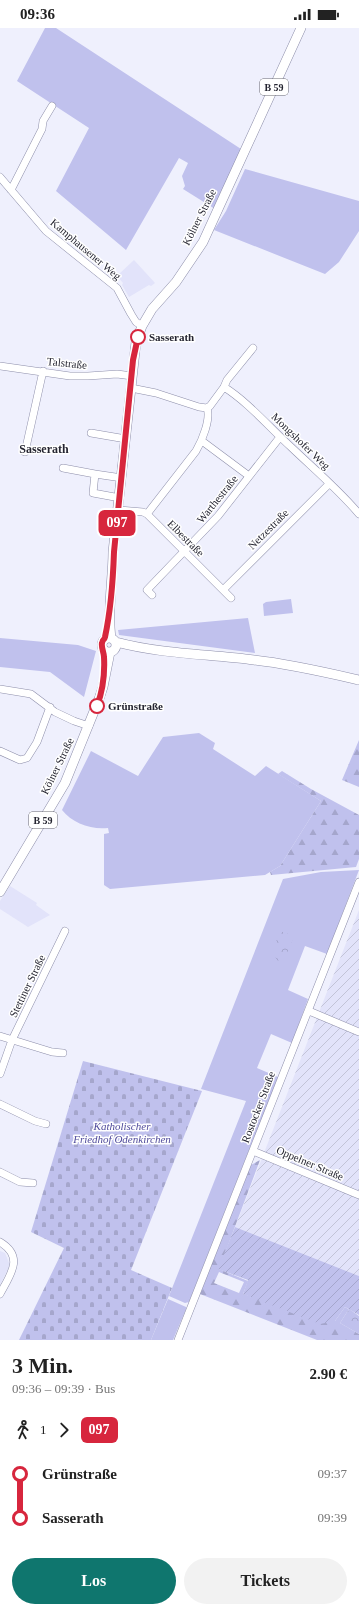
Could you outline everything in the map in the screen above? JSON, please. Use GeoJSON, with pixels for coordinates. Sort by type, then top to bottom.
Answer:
{"type":"FeatureCollection","features":[{"type":"Feature","properties":{"kind":"main road","name":"Kölner Straße"},"geometry":{"type":"LineString","coordinates":[[0,892],[64,783],[89,726],[103,687],[110,645],[105,632],[110,614],[114,552],[136,342],[142,326],[152,309],[176,282],[203,242],[301,28]]}},
{"type":"Feature","properties":{"kind":"main road"},"geometry":{"type":"LineString","coordinates":[[110,645],[261,661],[311,668],[359,680]]}},
{"type":"Feature","properties":{"kind":"street"},"geometry":{"type":"LineString","coordinates":[[11,190],[42,129],[43,121],[52,106]]}},
{"type":"Feature","properties":{"kind":"street","name":"Kamphausener Weg"},"geometry":{"type":"LineString","coordinates":[[0,177],[46,231],[117,288],[136,322],[142,326]]}},
{"type":"Feature","properties":{"kind":"street"},"geometry":{"type":"LineString","coordinates":[[131,388],[156,393],[199,407],[207,408],[253,348]]}},
{"type":"Feature","properties":{"kind":"street","name":"Talstraße"},"geometry":{"type":"LineString","coordinates":[[0,366],[78,377],[110,374],[132,376]]}},
{"type":"Feature","properties":{"kind":"street"},"geometry":{"type":"LineString","coordinates":[[25,452],[43,371]]}},
{"type":"Feature","properties":{"kind":"street","name":"Mongshofer Weg"},"geometry":{"type":"LineString","coordinates":[[224,387],[246,404],[343,496],[359,514]]}},
{"type":"Feature","properties":{"kind":"street"},"geometry":{"type":"LineString","coordinates":[[119,510],[142,512],[147,514],[193,456],[202,441],[209,413],[207,408]]}},
{"type":"Feature","properties":{"kind":"street"},"geometry":{"type":"LineString","coordinates":[[91,433],[126,439]]}},
{"type":"Feature","properties":{"kind":"street","name":"Warthestraße"},"geometry":{"type":"LineString","coordinates":[[152,595],[147,590],[218,516],[280,437]]}},
{"type":"Feature","properties":{"kind":"street","name":"Warthestraße"},"geometry":{"type":"LineString","coordinates":[[202,441],[249,476]]}},
{"type":"Feature","properties":{"kind":"street"},"geometry":{"type":"LineString","coordinates":[[63,468],[122,478]]}},
{"type":"Feature","properties":{"kind":"street"},"geometry":{"type":"LineString","coordinates":[[96,474],[93,493],[120,498]]}},
{"type":"Feature","properties":{"kind":"street","name":"Netzestraße"},"geometry":{"type":"LineString","coordinates":[[223,590],[329,484]]}},
{"type":"Feature","properties":{"kind":"street","name":"Elbestraße"},"geometry":{"type":"LineString","coordinates":[[147,514],[231,598]]}},
{"type":"Feature","properties":{"kind":"street"},"geometry":{"type":"LineString","coordinates":[[0,692],[0,689],[31,694],[55,712],[89,726]]}},
{"type":"Feature","properties":{"kind":"street"},"geometry":{"type":"LineString","coordinates":[[0,751],[20,760],[28,758],[37,742],[50,707]]}},
{"type":"Feature","properties":{"kind":"street","name":"Rostocker Straße"},"geometry":{"type":"LineString","coordinates":[[179,1340],[359,882]]}},
{"type":"Feature","properties":{"kind":"street","name":"Stettiner Straße"},"geometry":{"type":"LineString","coordinates":[[0,1074],[12,1040],[65,931]]}},
{"type":"Feature","properties":{"kind":"street"},"geometry":{"type":"LineString","coordinates":[[309,1011],[359,1032]]}},
{"type":"Feature","properties":{"kind":"street"},"geometry":{"type":"LineString","coordinates":[[0,1036],[52,1052],[63,1053]]}},
{"type":"Feature","properties":{"kind":"street"},"geometry":{"type":"LineString","coordinates":[[0,1104],[35,1121],[46,1124]]}},
{"type":"Feature","properties":{"kind":"street","name":"Oppelner Straße"},"geometry":{"type":"LineString","coordinates":[[253,1151],[359,1195]]}},
{"type":"Feature","properties":{"kind":"street"},"geometry":{"type":"LineString","coordinates":[[0,1172],[20,1182],[33,1183]]}},
{"type":"Feature","properties":{"kind":"street"},"geometry":{"type":"LineString","coordinates":[[0,1242],[10,1250],[14,1259],[13,1269],[0,1294]]}},
{"type":"Feature","properties":{"kind":"shaded area"},"geometry":{"type":"Polygon","coordinates":[[[134,260],[155,283],[129,297],[122,285],[123,283],[117,276],[134,260]]]}},
{"type":"Feature","properties":{"kind":"shaded area"},"geometry":{"type":"Polygon","coordinates":[[[10,886],[37,903],[36,905],[50,915],[28,927],[0,909],[0,901],[10,886]]]}},
{"type":"Feature","properties":{"kind":"shaded area"},"geometry":{"type":"Polygon","coordinates":[[[359,910],[359,1276],[235,1227],[359,910]]]}},
{"type":"Feature","properties":{"kind":"shaded area"},"geometry":{"type":"Polygon","coordinates":[[[0,1251],[5,1253],[10,1265],[0,1285],[0,1251]]]}},
{"type":"Feature","properties":{"kind":"green space"},"geometry":{"type":"Polygon","coordinates":[[[45,28],[56,28],[241,149],[215,209],[183,189],[185,186],[182,176],[188,163],[179,158],[126,250],[56,191],[89,128],[17,81],[45,28]]]}},
{"type":"Feature","properties":{"kind":"green space"},"geometry":{"type":"Polygon","coordinates":[[[245,169],[359,201],[359,231],[339,262],[325,274],[214,230],[226,211],[245,169]]]}},
{"type":"Feature","properties":{"kind":"green space"},"geometry":{"type":"Polygon","coordinates":[[[291,599],[293,613],[264,616],[263,604],[266,602],[291,599]]]}},
{"type":"Feature","properties":{"kind":"green space"},"geometry":{"type":"Polygon","coordinates":[[[248,618],[255,653],[119,635],[118,630],[248,618]]]}},
{"type":"Feature","properties":{"kind":"green space"},"geometry":{"type":"Polygon","coordinates":[[[0,638],[78,645],[96,651],[84,697],[50,672],[0,667],[0,638]]]}},
{"type":"Feature","properties":{"kind":"green space"},"geometry":{"type":"Polygon","coordinates":[[[199,733],[215,743],[213,749],[255,776],[266,766],[321,801],[280,866],[265,875],[110,889],[104,885],[104,834],[109,833],[108,828],[95,828],[82,825],[71,819],[62,810],[91,751],[138,776],[163,737],[199,733]]]}},
{"type":"Feature","properties":{"kind":"green space"},"geometry":{"type":"Polygon","coordinates":[[[359,740],[359,787],[342,780],[359,740]]]}},
{"type":"Feature","properties":{"kind":"green space"},"geometry":{"type":"Polygon","coordinates":[[[282,771],[311,789],[359,815],[359,859],[356,867],[271,875],[270,872],[280,866],[321,801],[278,774],[282,771]]]}},
{"type":"Feature","properties":{"kind":"green space"},"geometry":{"type":"Polygon","coordinates":[[[359,870],[327,954],[305,946],[288,990],[308,999],[292,1043],[271,1034],[257,1068],[278,1077],[189,1302],[185,1303],[169,1296],[246,1101],[201,1089],[283,879],[321,872],[359,870]]]}},
{"type":"Feature","properties":{"kind":"green space"},"geometry":{"type":"Polygon","coordinates":[[[280,931],[294,936],[282,966],[275,973],[272,970],[278,961],[273,954],[278,945],[276,939],[280,931]]]}},
{"type":"Feature","properties":{"kind":"green space","name":"Katholischer Friedhof Odenkirchen"},"geometry":{"type":"Polygon","coordinates":[[[83,1061],[202,1091],[131,1270],[172,1288],[151,1340],[19,1340],[64,1248],[31,1232],[83,1061]]]}},
{"type":"Feature","properties":{"kind":"green space"},"geometry":{"type":"Polygon","coordinates":[[[260,1160],[219,1269],[248,1281],[243,1294],[335,1321],[345,1307],[349,1309],[340,1323],[359,1334],[359,1340],[317,1340],[200,1294],[251,1165],[260,1160]],[[219,1272],[214,1283],[239,1293],[244,1282],[219,1272]]]}},
{"type":"Feature","properties":{"kind":"green space"},"geometry":{"type":"Polygon","coordinates":[[[235,1227],[359,1276],[359,1315],[345,1307],[335,1321],[320,1324],[243,1294],[248,1280],[218,1269],[235,1227]]]}},
{"type":"Feature","properties":{"kind":"green space"},"geometry":{"type":"Polygon","coordinates":[[[168,1299],[186,1307],[186,1309],[173,1340],[151,1340],[168,1299]]]}},
{"type":"Feature","properties":{"kind":"green space"},"geometry":{"type":"Polygon","coordinates":[[[349,1309],[359,1316],[359,1334],[340,1323],[349,1309]]]}},
{"type":"Feature","properties":{"kind":"bus line","name":"097"},"geometry":{"type":"LineString","coordinates":[[97,706],[103,687],[104,650],[102,644],[105,639],[105,632],[110,614],[114,552],[133,360],[138,337]]}},
{"type":"Feature","properties":{"kind":"place","name":"Sasserath"},"geometry":{"type":"Point","coordinates":[138,337]}},
{"type":"Feature","properties":{"kind":"place","name":"Grünstraße"},"geometry":{"type":"Point","coordinates":[97,706]}},
{"type":"Feature","properties":{"kind":"district","name":"Sasserath"},"geometry":{"type":"Point","coordinates":[44,449]}}]}
